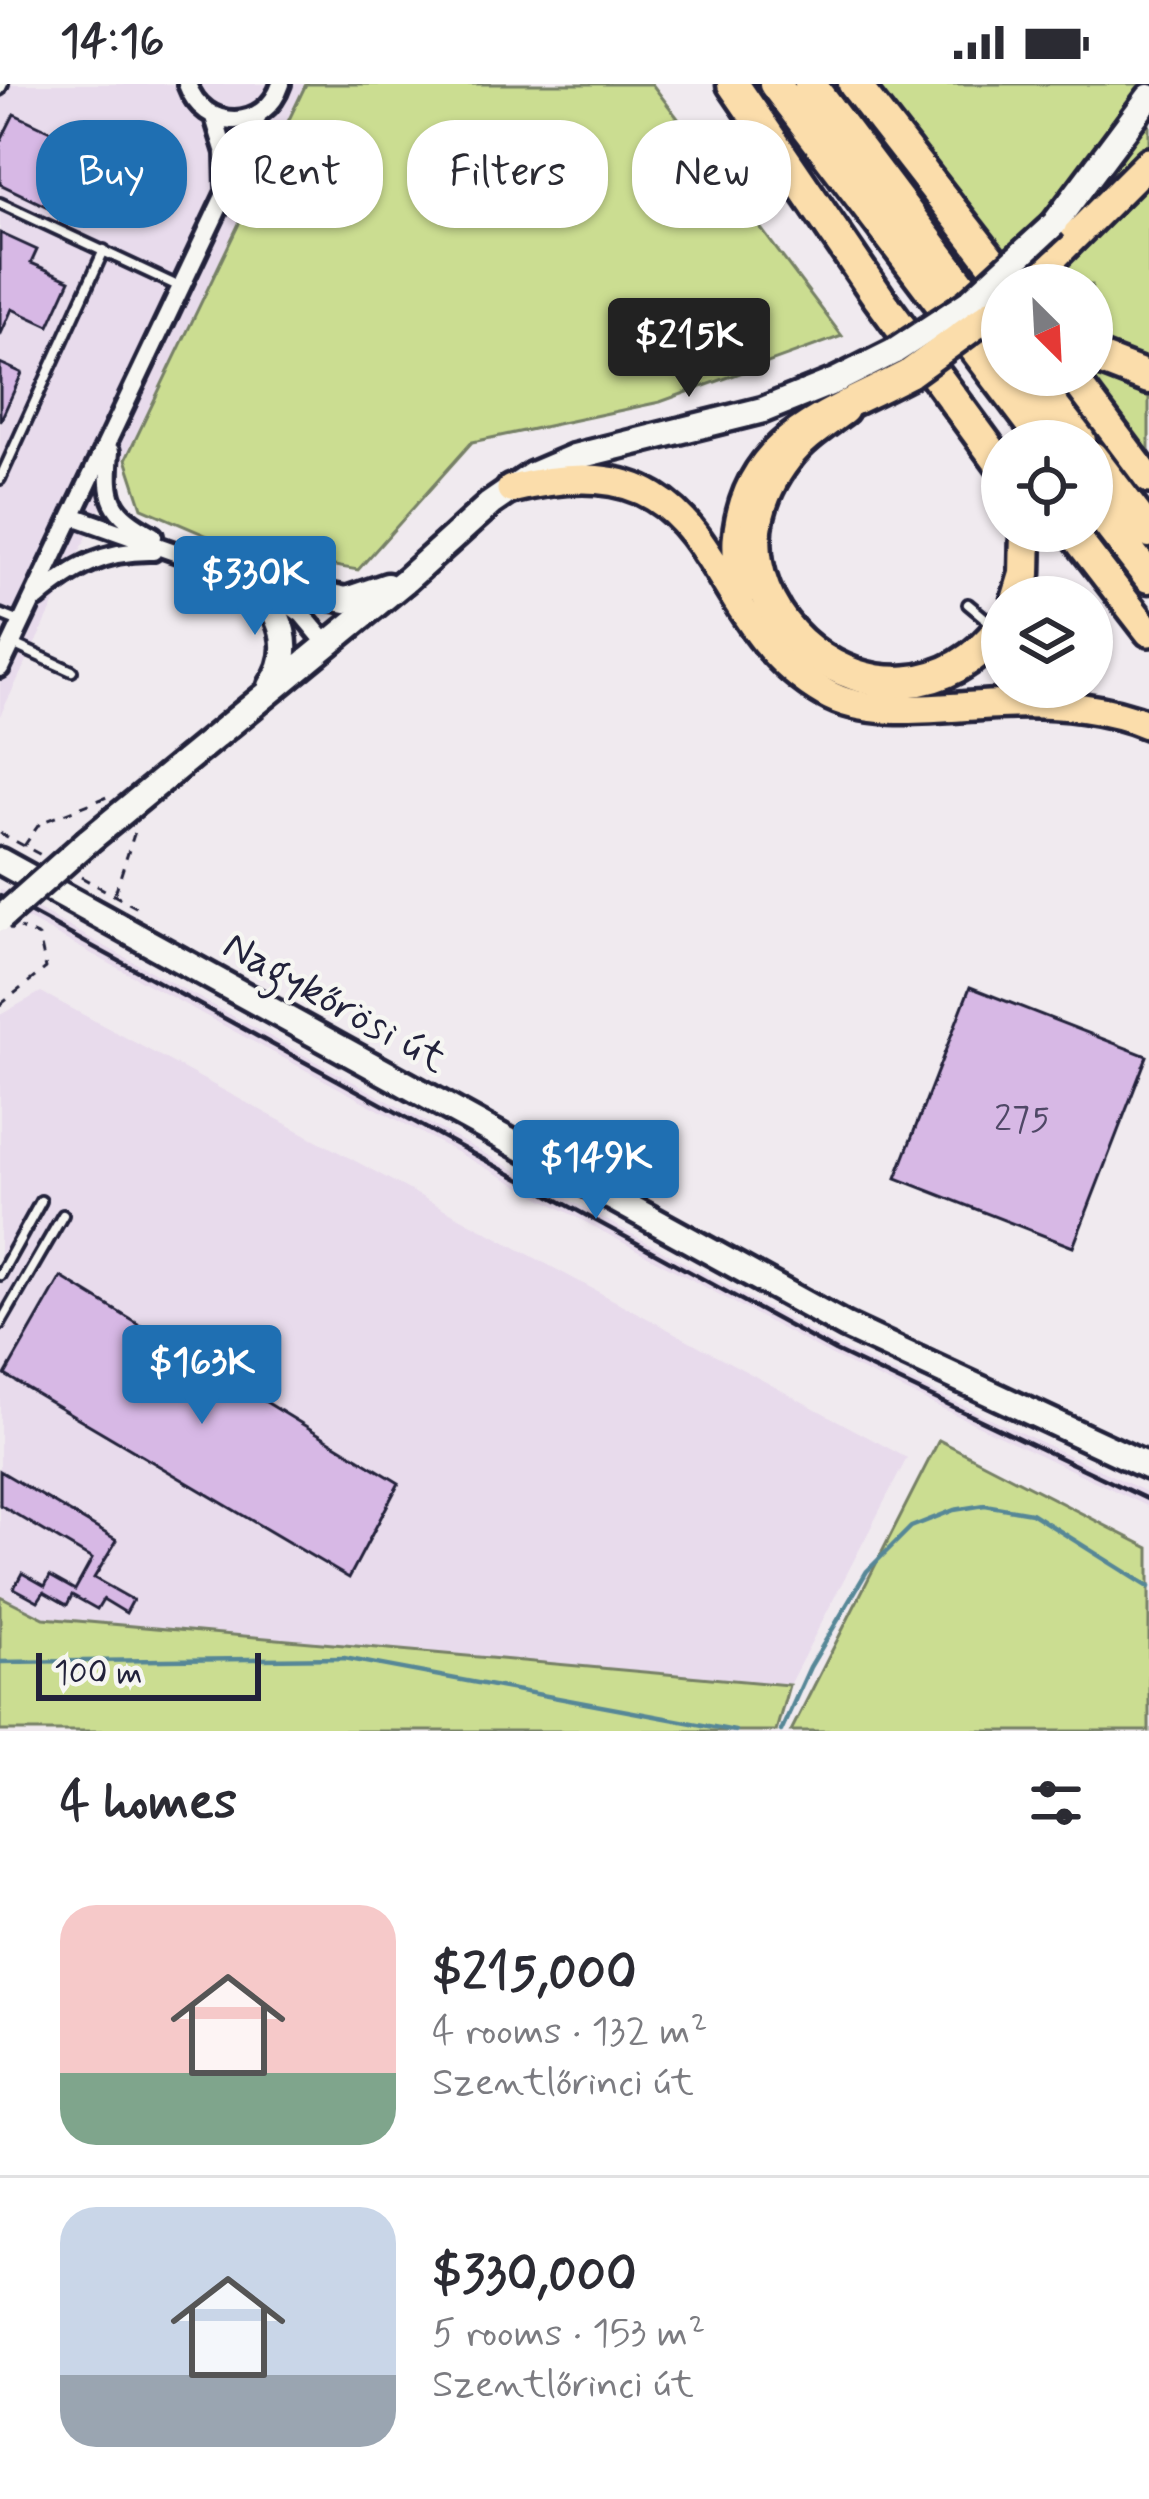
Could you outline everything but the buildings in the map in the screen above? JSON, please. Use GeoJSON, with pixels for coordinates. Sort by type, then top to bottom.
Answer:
{"type":"FeatureCollection","features":[{"type":"Feature","properties":{"kind":"highway"},"geometry":{"type":"LineString","coordinates":[[733,84],[879,298],[981,436]]}},
{"type":"Feature","properties":{"kind":"highway"},"geometry":{"type":"LineString","coordinates":[[776,84],[1029,420]]}},
{"type":"Feature","properties":{"kind":"highway"},"geometry":{"type":"LineString","coordinates":[[810,84],[981,311]]}},
{"type":"Feature","properties":{"kind":"highway"},"geometry":{"type":"LineString","coordinates":[[854,84],[992,264]]}},
{"type":"Feature","properties":{"kind":"highway"},"geometry":{"type":"LineString","coordinates":[[1113,364],[1149,378]]}},
{"type":"Feature","properties":{"kind":"highway"},"geometry":{"type":"LineString","coordinates":[[1045,396],[1064,420]]}},
{"type":"Feature","properties":{"kind":"highway"},"geometry":{"type":"LineString","coordinates":[[843,409],[788,455],[761,506],[758,568],[768,599],[788,631],[815,656],[848,674],[903,681],[956,666],[981,650]]}},
{"type":"Feature","properties":{"kind":"highway"},"geometry":{"type":"LineString","coordinates":[[1113,485],[1149,532]]}},
{"type":"Feature","properties":{"kind":"highway"},"geometry":{"type":"LineString","coordinates":[[1113,530],[1149,577]]}},
{"type":"Feature","properties":{"kind":"main road"},"geometry":{"type":"LineString","coordinates":[[1041,264],[1149,97]]}},
{"type":"Feature","properties":{"kind":"main road"},"geometry":{"type":"LineString","coordinates":[[742,605],[736,547],[750,488],[767,459],[792,434],[843,409],[979,294],[1149,162]]}},
{"type":"Feature","properties":{"kind":"main road"},"geometry":{"type":"LineString","coordinates":[[10,923],[88,841],[532,475],[574,457],[764,410],[836,381],[902,362],[981,318]]}},
{"type":"Feature","properties":{"kind":"main road"},"geometry":{"type":"LineString","coordinates":[[945,384],[981,426]]}},
{"type":"Feature","properties":{"kind":"main road"},"geometry":{"type":"LineString","coordinates":[[1087,396],[1149,479]]}},
{"type":"Feature","properties":{"kind":"main road"},"geometry":{"type":"LineString","coordinates":[[511,489],[574,477],[618,483],[659,499],[682,519],[783,661],[811,684],[844,701],[917,708],[1064,706],[1149,725]]}},
{"type":"Feature","properties":{"kind":"main road"},"geometry":{"type":"LineString","coordinates":[[1087,552],[1149,632]]}},
{"type":"Feature","properties":{"kind":"main road"},"geometry":{"type":"LineString","coordinates":[[256,581],[346,600],[406,580]]}},
{"type":"Feature","properties":{"kind":"main road"},"geometry":{"type":"LineString","coordinates":[[256,581],[278,614],[285,636],[279,675],[263,698]]}},
{"type":"Feature","properties":{"kind":"main road","name":"Nagykőrösi út"},"geometry":{"type":"LineString","coordinates":[[0,861],[846,1326],[1149,1467]]}},
{"type":"Feature","properties":{"kind":"street"},"geometry":{"type":"LineString","coordinates":[[175,84],[189,90],[215,120]]}},
{"type":"Feature","properties":{"kind":"street"},"geometry":{"type":"LineString","coordinates":[[214,117],[236,122],[258,115],[272,104],[281,84]]}},
{"type":"Feature","properties":{"kind":"street"},"geometry":{"type":"LineString","coordinates":[[256,120],[258,115]]}},
{"type":"Feature","properties":{"kind":"street"},"geometry":{"type":"LineString","coordinates":[[0,668],[211,224]]}},
{"type":"Feature","properties":{"kind":"street"},"geometry":{"type":"LineString","coordinates":[[110,440],[111,502],[124,520],[172,552]]}},
{"type":"Feature","properties":{"kind":"street"},"geometry":{"type":"LineString","coordinates":[[73,516],[256,581],[302,614],[327,644]]}},
{"type":"Feature","properties":{"kind":"street"},"geometry":{"type":"LineString","coordinates":[[32,602],[88,560],[127,551],[172,552]]}},
{"type":"Feature","properties":{"kind":"lane"},"geometry":{"type":"LineString","coordinates":[[0,203],[182,287]]}},
{"type":"Feature","properties":{"kind":"lane"},"geometry":{"type":"LineString","coordinates":[[0,479],[104,250]]}},
{"type":"Feature","properties":{"kind":"lane"},"geometry":{"type":"LineString","coordinates":[[968,604],[981,614]]}},
{"type":"Feature","properties":{"kind":"lane"},"geometry":{"type":"LineString","coordinates":[[0,614],[22,622]]}},
{"type":"Feature","properties":{"kind":"lane"},"geometry":{"type":"LineString","coordinates":[[12,643],[72,671]]}},
{"type":"Feature","properties":{"kind":"lane"},"geometry":{"type":"LineString","coordinates":[[0,1275],[41,1201]]}},
{"type":"Feature","properties":{"kind":"lane"},"geometry":{"type":"LineString","coordinates":[[0,1324],[63,1215]]}},
{"type":"Feature","properties":{"kind":"path"},"geometry":{"type":"LineString","coordinates":[[24,846],[40,824],[113,794]]}},
{"type":"Feature","properties":{"kind":"path"},"geometry":{"type":"LineString","coordinates":[[114,895],[137,825]]}},
{"type":"Feature","properties":{"kind":"path"},"geometry":{"type":"LineString","coordinates":[[0,1004],[46,968],[39,937],[10,923]]}},
{"type":"Feature","properties":{"kind":"shaded area"},"geometry":{"type":"Polygon","coordinates":[[[0,84],[306,84],[289,120],[211,120],[211,228],[236,228],[0,716],[0,84]]]}},
{"type":"Feature","properties":{"kind":"shaded area"},"geometry":{"type":"Polygon","coordinates":[[[0,889],[837,1346],[1149,1493],[1149,1507],[832,1356],[0,904],[0,889]]]}},
{"type":"Feature","properties":{"kind":"shaded area"},"geometry":{"type":"Polygon","coordinates":[[[41,992],[907,1458],[789,1685],[44,1618],[0,1596],[0,1015],[41,992]]]}},
{"type":"Feature","properties":{"kind":"green space"},"geometry":{"type":"Polygon","coordinates":[[[306,84],[652,84],[679,120],[632,120],[632,228],[761,228],[842,336],[660,402],[472,442],[358,570],[240,550],[142,508],[126,459],[237,228],[383,228],[383,120],[289,120],[306,84]]]}},
{"type":"Feature","properties":{"kind":"green space"},"geometry":{"type":"Polygon","coordinates":[[[869,84],[1149,84],[1149,456],[1105,396],[1113,396],[1113,264],[1005,264],[869,84]]]}},
{"type":"Feature","properties":{"kind":"green space"},"geometry":{"type":"Polygon","coordinates":[[[939,1440],[1149,1548],[1149,1731],[791,1731],[939,1440]]]}},
{"type":"Feature","properties":{"kind":"green space"},"geometry":{"type":"Polygon","coordinates":[[[0,1596],[44,1618],[789,1685],[776,1731],[0,1731],[0,1596]]]}},
{"type":"Feature","properties":{"kind":"waterway"},"geometry":{"type":"LineString","coordinates":[[781,1731],[810,1667],[867,1571],[911,1527],[954,1510],[985,1505],[1031,1513],[1149,1587]]}},
{"type":"Feature","properties":{"kind":"waterway"},"geometry":{"type":"LineString","coordinates":[[0,1662],[344,1658],[735,1731]]}},
{"type":"Feature","properties":{"kind":"railway"},"geometry":{"type":"LineString","coordinates":[[0,896],[835,1351],[1149,1500]]}}]}
